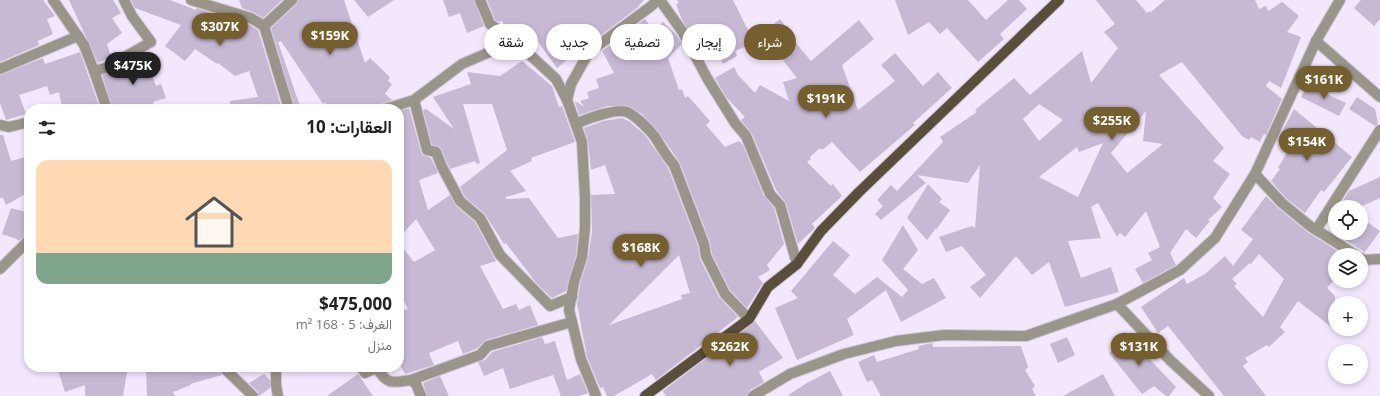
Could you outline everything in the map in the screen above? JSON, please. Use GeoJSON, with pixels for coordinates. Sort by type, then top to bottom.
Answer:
{"type":"FeatureCollection","features":[{"type":"Feature","properties":{"kind":"main road"},"geometry":{"type":"LineString","coordinates":[[645,396],[749,319],[768,287],[797,264],[821,231],[859,192],[1059,0]]}},
{"type":"Feature","properties":{"kind":"street"},"geometry":{"type":"LineString","coordinates":[[53,0],[84,45],[105,104]]}},
{"type":"Feature","properties":{"kind":"street"},"geometry":{"type":"LineString","coordinates":[[94,71],[105,68],[150,42],[132,16],[124,0]]}},
{"type":"Feature","properties":{"kind":"street"},"geometry":{"type":"LineString","coordinates":[[191,0],[251,18],[264,26],[288,104]]}},
{"type":"Feature","properties":{"kind":"street"},"geometry":{"type":"LineString","coordinates":[[264,26],[292,0]]}},
{"type":"Feature","properties":{"kind":"street"},"geometry":{"type":"LineString","coordinates":[[480,0],[490,24]]}},
{"type":"Feature","properties":{"kind":"street"},"geometry":{"type":"LineString","coordinates":[[567,100],[571,84],[589,52],[659,0],[682,31],[707,78],[735,123],[746,136],[770,194],[780,205],[797,264]]}},
{"type":"Feature","properties":{"kind":"street"},"geometry":{"type":"LineString","coordinates":[[753,396],[790,374],[844,354],[896,341],[944,335],[1026,336],[1117,304],[1180,270],[1215,238],[1256,174],[1316,42],[1340,0]]}},
{"type":"Feature","properties":{"kind":"street"},"geometry":{"type":"LineString","coordinates":[[0,69],[78,36]]}},
{"type":"Feature","properties":{"kind":"street"},"geometry":{"type":"LineString","coordinates":[[1316,42],[1380,97]]}},
{"type":"Feature","properties":{"kind":"street"},"geometry":{"type":"LineString","coordinates":[[401,104],[414,100],[462,64],[484,54]]}},
{"type":"Feature","properties":{"kind":"street"},"geometry":{"type":"LineString","coordinates":[[536,60],[556,79],[567,100],[582,142],[585,228],[582,257],[574,282],[570,310],[581,359],[596,396]]}},
{"type":"Feature","properties":{"kind":"street"},"geometry":{"type":"LineString","coordinates":[[414,100],[427,150],[436,152],[442,167],[460,201],[480,218],[500,255],[550,306],[572,297]]}},
{"type":"Feature","properties":{"kind":"street"},"geometry":{"type":"LineString","coordinates":[[576,124],[587,119],[613,113],[627,112],[654,136],[666,156],[674,165],[704,244],[706,256],[725,294],[749,319]]}},
{"type":"Feature","properties":{"kind":"street"},"geometry":{"type":"LineString","coordinates":[[0,125],[10,127],[24,123]]}},
{"type":"Feature","properties":{"kind":"street"},"geometry":{"type":"LineString","coordinates":[[1316,230],[1380,130]]}},
{"type":"Feature","properties":{"kind":"street"},"geometry":{"type":"LineString","coordinates":[[1256,174],[1282,203],[1316,230],[1345,248]]}},
{"type":"Feature","properties":{"kind":"street"},"geometry":{"type":"LineString","coordinates":[[0,269],[24,245]]}},
{"type":"Feature","properties":{"kind":"street"},"geometry":{"type":"LineString","coordinates":[[1368,260],[1380,259]]}},
{"type":"Feature","properties":{"kind":"street"},"geometry":{"type":"LineString","coordinates":[[1117,304],[1171,361],[1209,396]]}},
{"type":"Feature","properties":{"kind":"street"},"geometry":{"type":"LineString","coordinates":[[379,372],[383,378],[391,383],[411,380],[480,355],[488,346],[572,322]]}},
{"type":"Feature","properties":{"kind":"street"},"geometry":{"type":"LineString","coordinates":[[227,372],[253,396]]}},
{"type":"Feature","properties":{"kind":"street"},"geometry":{"type":"LineString","coordinates":[[276,372],[278,396]]}},
{"type":"Feature","properties":{"kind":"street"},"geometry":{"type":"LineString","coordinates":[[411,380],[416,384],[421,396]]}},
{"type":"Feature","properties":{"kind":"building"},"geometry":{"type":"Polygon","coordinates":[[[0,0],[43,0],[55,16],[47,19],[53,34],[38,41],[39,45],[0,62],[0,0]]]}},
{"type":"Feature","properties":{"kind":"building"},"geometry":{"type":"Polygon","coordinates":[[[69,0],[113,0],[121,13],[112,18],[122,33],[107,44],[111,57],[98,63],[69,0]]]}},
{"type":"Feature","properties":{"kind":"building"},"geometry":{"type":"Polygon","coordinates":[[[131,0],[170,0],[196,10],[196,8],[248,24],[258,30],[280,104],[230,104],[230,101],[258,97],[249,71],[235,76],[218,63],[217,64],[195,49],[185,61],[165,46],[181,25],[135,8],[131,0]]]}},
{"type":"Feature","properties":{"kind":"building"},"geometry":{"type":"Polygon","coordinates":[[[239,0],[282,0],[263,18],[242,8],[239,0]]]}},
{"type":"Feature","properties":{"kind":"building"},"geometry":{"type":"Polygon","coordinates":[[[298,0],[344,0],[365,63],[370,58],[390,77],[388,81],[392,84],[385,94],[392,100],[381,104],[326,104],[325,102],[323,104],[281,41],[278,42],[299,104],[294,104],[271,28],[296,5],[298,0]]]}},
{"type":"Feature","properties":{"kind":"building"},"geometry":{"type":"Polygon","coordinates":[[[354,0],[394,0],[368,17],[354,0]]]}},
{"type":"Feature","properties":{"kind":"building"},"geometry":{"type":"Polygon","coordinates":[[[443,0],[474,0],[484,26],[467,33],[460,13],[449,17],[443,0]]]}},
{"type":"Feature","properties":{"kind":"building"},"geometry":{"type":"Polygon","coordinates":[[[487,0],[644,0],[637,8],[616,24],[610,24],[610,28],[602,34],[602,24],[546,24],[546,53],[538,42],[538,24],[504,24],[502,21],[499,22],[495,20],[487,0]]]}},
{"type":"Feature","properties":{"kind":"building"},"geometry":{"type":"Polygon","coordinates":[[[677,0],[733,0],[745,24],[744,47],[736,51],[736,24],[684,24],[676,4],[679,3],[677,0]]]}},
{"type":"Feature","properties":{"kind":"building"},"geometry":{"type":"Polygon","coordinates":[[[895,0],[968,0],[986,20],[1008,0],[1019,0],[1027,9],[1000,34],[1004,39],[978,62],[947,28],[940,34],[929,22],[908,35],[895,0]]]}},
{"type":"Feature","properties":{"kind":"building"},"geometry":{"type":"Polygon","coordinates":[[[1096,0],[1136,0],[1147,13],[1150,11],[1151,12],[1165,0],[1255,0],[1259,9],[1266,6],[1268,11],[1282,2],[1299,16],[1287,32],[1301,37],[1281,88],[1269,81],[1266,86],[1282,99],[1266,135],[1264,134],[1260,142],[1251,137],[1249,140],[1242,136],[1182,62],[1159,75],[1224,148],[1213,161],[1230,174],[1213,198],[1222,207],[1208,220],[1210,221],[1196,238],[1186,229],[1170,253],[1176,265],[1143,283],[1135,269],[1152,260],[1148,253],[1160,247],[1146,211],[1125,237],[1120,233],[1117,237],[1098,203],[1091,207],[1101,238],[1068,241],[1081,278],[1111,267],[1119,292],[1065,307],[1049,262],[1032,275],[1016,256],[980,298],[970,287],[986,275],[962,246],[946,252],[939,237],[972,226],[975,228],[980,165],[968,183],[917,175],[926,183],[881,220],[875,214],[883,206],[877,200],[891,185],[897,191],[943,142],[940,137],[977,112],[975,110],[1014,78],[1030,95],[1082,51],[1091,83],[1118,48],[1104,32],[1115,24],[1096,0]],[[1039,104],[1023,119],[1039,141],[1063,120],[1039,104]],[[1146,111],[1111,153],[1127,173],[1163,144],[1143,141],[1146,111]],[[1103,143],[1079,152],[1077,147],[1039,177],[1078,197],[1103,143]]]}},
{"type":"Feature","properties":{"kind":"building"},"geometry":{"type":"Polygon","coordinates":[[[1361,0],[1380,0],[1380,19],[1374,26],[1354,8],[1361,0]]]}},
{"type":"Feature","properties":{"kind":"building"},"geometry":{"type":"Polygon","coordinates":[[[645,19],[649,24],[638,24],[645,19]]]}},
{"type":"Feature","properties":{"kind":"building"},"geometry":{"type":"Polygon","coordinates":[[[780,19],[784,24],[774,24],[780,19]]]}},
{"type":"Feature","properties":{"kind":"building"},"geometry":{"type":"Polygon","coordinates":[[[859,20],[874,39],[842,65],[858,110],[895,81],[881,65],[895,53],[923,86],[938,72],[952,88],[913,123],[915,125],[860,172],[832,142],[822,150],[820,148],[810,157],[811,159],[807,162],[831,186],[833,184],[842,196],[812,224],[815,228],[798,244],[786,203],[776,190],[752,134],[741,120],[745,117],[726,97],[715,78],[734,67],[738,75],[755,93],[760,85],[789,101],[783,82],[797,78],[783,60],[796,60],[796,43],[811,61],[859,20]]]}},
{"type":"Feature","properties":{"kind":"building"},"geometry":{"type":"Polygon","coordinates":[[[674,32],[676,34],[682,44],[674,52],[674,32]]]}},
{"type":"Feature","properties":{"kind":"building"},"geometry":{"type":"Polygon","coordinates":[[[610,45],[610,60],[669,60],[679,90],[682,89],[685,98],[688,96],[710,121],[706,125],[725,147],[739,141],[743,145],[764,196],[774,208],[784,244],[767,265],[770,270],[758,277],[763,283],[747,308],[730,290],[712,254],[710,242],[680,163],[657,130],[642,114],[628,106],[608,106],[579,115],[575,102],[584,107],[580,101],[589,98],[587,92],[599,88],[596,79],[614,73],[602,51],[610,45]]]}},
{"type":"Feature","properties":{"kind":"building"},"geometry":{"type":"Polygon","coordinates":[[[80,52],[98,104],[61,104],[59,92],[50,95],[47,86],[19,95],[24,109],[24,115],[6,120],[0,103],[0,75],[43,58],[45,64],[80,52]]]}},
{"type":"Feature","properties":{"kind":"building"},"geometry":{"type":"Polygon","coordinates":[[[144,53],[156,86],[161,84],[166,98],[153,102],[153,104],[111,104],[102,75],[144,53]]]}},
{"type":"Feature","properties":{"kind":"building"},"geometry":{"type":"Polygon","coordinates":[[[551,60],[567,60],[557,68],[551,60]]]}},
{"type":"Feature","properties":{"kind":"building"},"geometry":{"type":"Polygon","coordinates":[[[721,60],[730,60],[723,64],[721,60]]]}},
{"type":"Feature","properties":{"kind":"building"},"geometry":{"type":"Polygon","coordinates":[[[522,61],[552,86],[559,107],[562,106],[575,142],[531,158],[532,161],[510,171],[526,191],[506,197],[506,199],[529,198],[558,238],[578,234],[576,256],[566,291],[552,298],[537,284],[506,243],[504,244],[484,213],[465,197],[460,187],[507,150],[492,104],[463,104],[480,163],[477,164],[475,161],[450,169],[440,147],[432,145],[423,110],[426,109],[454,129],[433,97],[471,84],[467,72],[500,76],[522,61]]]}},
{"type":"Feature","properties":{"kind":"building"},"geometry":{"type":"Polygon","coordinates":[[[1308,85],[1346,103],[1339,116],[1301,97],[1308,85]]]}},
{"type":"Feature","properties":{"kind":"building"},"geometry":{"type":"Polygon","coordinates":[[[1357,97],[1375,109],[1378,124],[1375,126],[1349,109],[1357,97]]]}},
{"type":"Feature","properties":{"kind":"building"},"geometry":{"type":"Polygon","coordinates":[[[409,108],[421,152],[423,155],[431,158],[438,173],[419,180],[428,210],[450,195],[456,206],[475,222],[496,261],[480,266],[503,309],[516,304],[519,310],[530,305],[538,325],[486,340],[476,349],[463,354],[458,341],[429,353],[434,365],[405,374],[404,310],[408,309],[404,301],[404,249],[414,262],[435,250],[416,219],[404,232],[404,110],[409,108]]]}},
{"type":"Feature","properties":{"kind":"building"},"geometry":{"type":"Polygon","coordinates":[[[1294,109],[1352,157],[1324,192],[1321,190],[1305,213],[1286,198],[1271,181],[1280,169],[1278,168],[1289,149],[1277,141],[1294,109]]]}},
{"type":"Feature","properties":{"kind":"building"},"geometry":{"type":"Polygon","coordinates":[[[622,118],[630,122],[645,135],[668,168],[698,246],[700,259],[719,297],[738,317],[656,380],[652,374],[614,396],[607,396],[603,387],[600,388],[587,357],[577,304],[580,284],[588,258],[592,232],[591,195],[615,194],[605,165],[591,170],[588,141],[584,128],[603,121],[622,118]],[[679,255],[609,325],[682,299],[681,295],[690,293],[679,255]]]}},
{"type":"Feature","properties":{"kind":"building"},"geometry":{"type":"Polygon","coordinates":[[[0,135],[3,135],[11,161],[24,157],[24,195],[6,205],[3,198],[0,198],[0,135]]]}},
{"type":"Feature","properties":{"kind":"building"},"geometry":{"type":"Polygon","coordinates":[[[1380,177],[1380,198],[1368,203],[1368,200],[1343,200],[1349,191],[1380,177]]]}},
{"type":"Feature","properties":{"kind":"building"},"geometry":{"type":"Polygon","coordinates":[[[928,184],[942,199],[939,202],[950,210],[927,240],[907,218],[928,184]]]}},
{"type":"Feature","properties":{"kind":"building"},"geometry":{"type":"Polygon","coordinates":[[[1266,196],[1306,231],[1333,248],[1328,248],[1327,288],[1335,296],[1328,296],[1328,325],[1298,301],[1280,327],[1285,332],[1269,347],[1267,345],[1245,358],[1248,362],[1243,366],[1266,396],[1224,396],[1168,326],[1158,333],[1141,307],[1184,278],[1187,284],[1205,274],[1225,256],[1233,266],[1253,239],[1241,230],[1266,196]],[[1259,254],[1251,264],[1250,263],[1232,279],[1237,284],[1234,286],[1263,317],[1284,279],[1259,254]]]}},
{"type":"Feature","properties":{"kind":"building"},"geometry":{"type":"Polygon","coordinates":[[[11,208],[24,212],[24,237],[18,241],[17,239],[2,234],[11,208]]]}},
{"type":"Feature","properties":{"kind":"building"},"geometry":{"type":"Polygon","coordinates":[[[1368,223],[1380,231],[1368,248],[1358,248],[1345,240],[1368,240],[1368,223]]]}},
{"type":"Feature","properties":{"kind":"building"},"geometry":{"type":"Polygon","coordinates":[[[903,225],[918,250],[903,269],[922,284],[934,278],[946,298],[901,322],[886,290],[847,319],[854,335],[797,360],[775,308],[798,298],[791,291],[833,241],[850,255],[833,275],[855,294],[877,277],[902,297],[908,290],[882,260],[903,225]]]}},
{"type":"Feature","properties":{"kind":"building"},"geometry":{"type":"Polygon","coordinates":[[[755,321],[783,358],[759,372],[764,382],[750,390],[747,396],[666,396],[663,391],[755,321]]]}},
{"type":"Feature","properties":{"kind":"building"},"geometry":{"type":"Polygon","coordinates":[[[1124,332],[1176,387],[1169,396],[1166,396],[1154,386],[1142,394],[1109,353],[1114,348],[1110,344],[1124,332]]]}},
{"type":"Feature","properties":{"kind":"building"},"geometry":{"type":"Polygon","coordinates":[[[542,337],[545,344],[555,341],[567,380],[580,374],[588,393],[579,396],[561,396],[553,375],[510,389],[503,368],[484,376],[478,362],[485,360],[492,352],[542,337]]]}},
{"type":"Feature","properties":{"kind":"building"},"geometry":{"type":"Polygon","coordinates":[[[1067,337],[1075,355],[1058,363],[1050,344],[1067,337]]]}},
{"type":"Feature","properties":{"kind":"building"},"geometry":{"type":"Polygon","coordinates":[[[932,343],[933,347],[1021,346],[1028,367],[1025,370],[1035,386],[1032,389],[1036,396],[881,396],[872,380],[867,382],[858,362],[874,355],[877,362],[919,349],[918,346],[932,343]]]}},
{"type":"Feature","properties":{"kind":"building"},"geometry":{"type":"Polygon","coordinates":[[[830,371],[843,396],[787,396],[807,383],[830,371]]]}},
{"type":"Feature","properties":{"kind":"building"},"geometry":{"type":"Polygon","coordinates":[[[59,372],[127,372],[123,396],[85,396],[85,385],[65,392],[59,372]]]}},
{"type":"Feature","properties":{"kind":"building"},"geometry":{"type":"Polygon","coordinates":[[[146,372],[220,372],[222,375],[190,384],[191,385],[173,392],[175,396],[147,396],[146,372]]]}},
{"type":"Feature","properties":{"kind":"building"},"geometry":{"type":"Polygon","coordinates":[[[264,374],[270,380],[270,388],[259,396],[258,392],[249,383],[264,374]]]}},
{"type":"Feature","properties":{"kind":"building"},"geometry":{"type":"Polygon","coordinates":[[[358,374],[373,396],[327,396],[358,374]]]}},
{"type":"Feature","properties":{"kind":"building"},"geometry":{"type":"Polygon","coordinates":[[[1103,374],[1115,396],[1063,396],[1103,374]]]}},
{"type":"Feature","properties":{"kind":"building"},"geometry":{"type":"Polygon","coordinates":[[[440,376],[449,396],[427,396],[423,383],[440,376]]]}}]}
